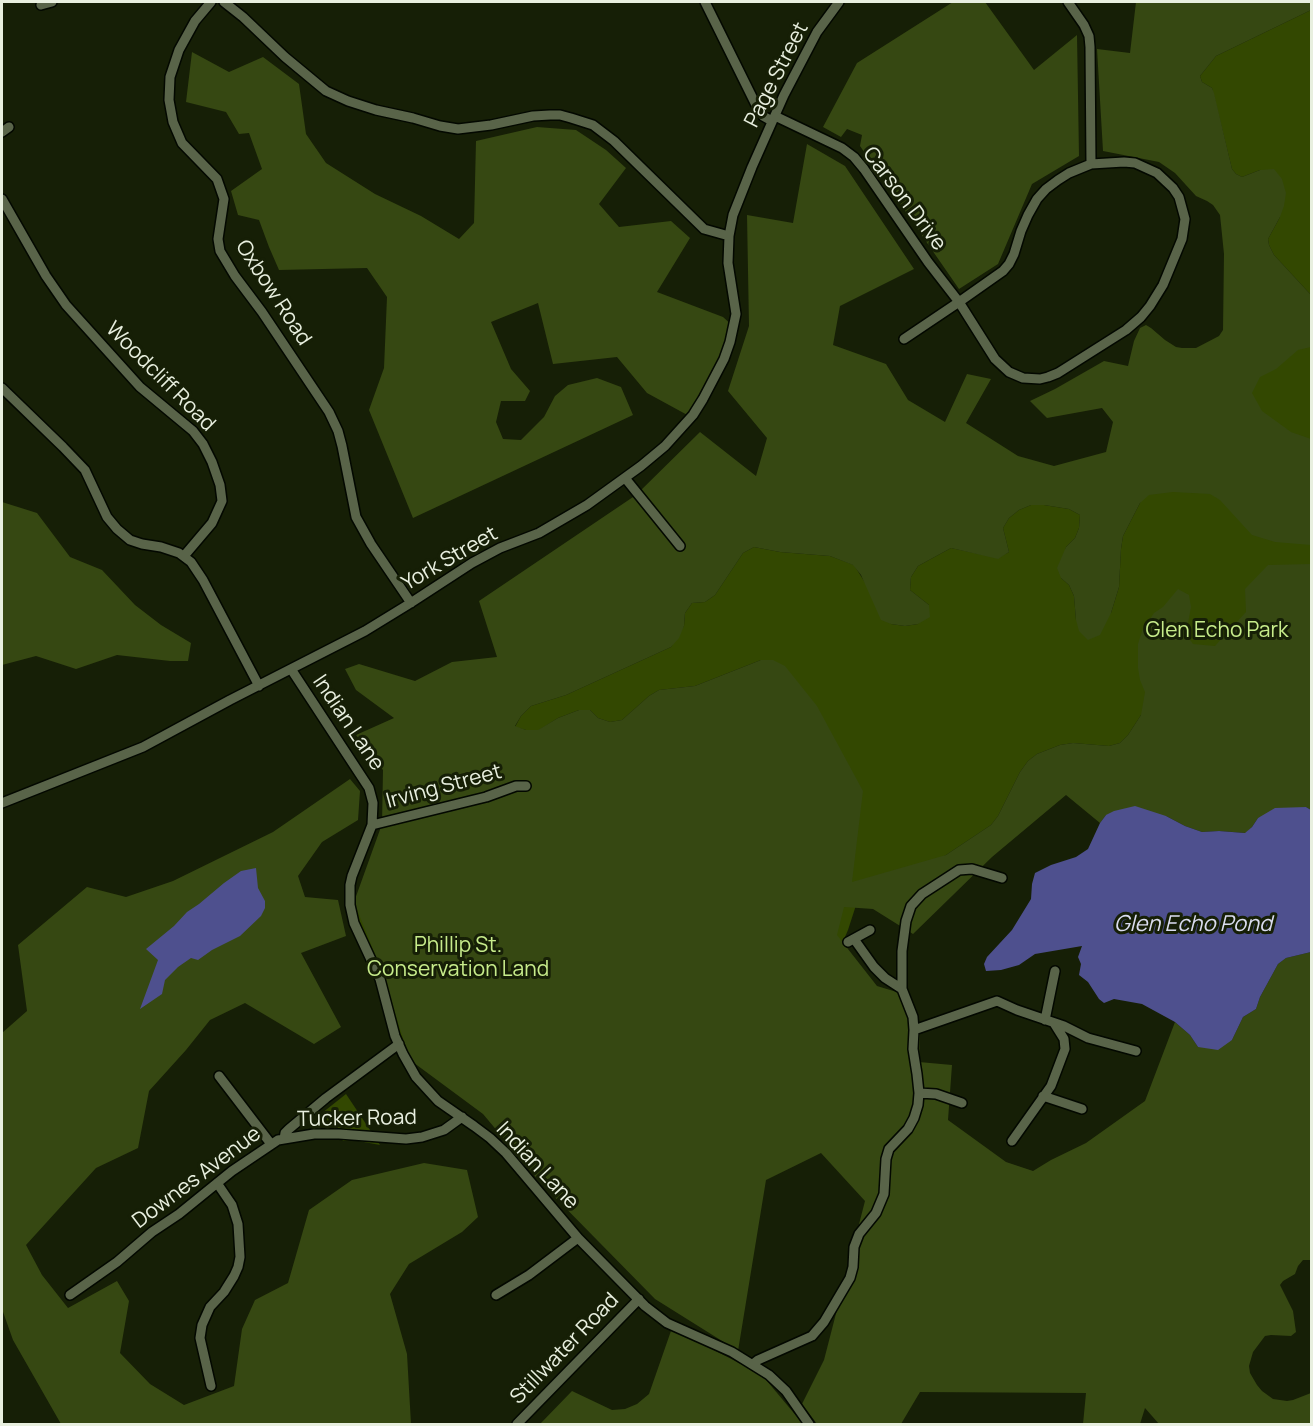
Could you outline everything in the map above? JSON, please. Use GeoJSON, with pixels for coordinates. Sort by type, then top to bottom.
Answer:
{"type":"FeatureCollection","features":[{"type":"Feature","properties":{"kind":"street"},"geometry":{"type":"LineString","coordinates":[[41,5],[52,2]]}},
{"type":"Feature","properties":{"kind":"street","name":"Oxbow Road"},"geometry":{"type":"LineString","coordinates":[[211,2],[195,21],[179,50],[170,77],[173,122],[182,143],[217,179],[224,198],[218,239],[220,251],[329,412],[342,446],[356,517],[371,544],[411,603]]}},
{"type":"Feature","properties":{"kind":"street"},"geometry":{"type":"LineString","coordinates":[[224,2],[326,91],[348,101],[376,110],[458,129],[550,115],[571,117],[593,125],[614,141],[704,229],[729,236]]}},
{"type":"Feature","properties":{"kind":"street"},"geometry":{"type":"LineString","coordinates":[[705,2],[758,109],[763,116],[774,118]]}},
{"type":"Feature","properties":{"kind":"street","name":"Page Street"},"geometry":{"type":"LineString","coordinates":[[752,167],[817,32],[839,2]]}},
{"type":"Feature","properties":{"kind":"street"},"geometry":{"type":"LineString","coordinates":[[904,339],[995,277],[1009,264],[1021,231],[1037,199],[1058,180],[1091,164],[1089,36],[1068,2]]}},
{"type":"Feature","properties":{"kind":"street","name":"Carson Drive"},"geometry":{"type":"LineString","coordinates":[[774,118],[842,148],[854,157],[959,302],[989,350],[1002,366],[1016,376],[1031,380],[1058,373],[1126,330],[1141,317],[1160,291],[1185,229],[1183,208],[1179,197],[1157,173],[1145,167],[1124,162],[1091,164]]}},
{"type":"Feature","properties":{"kind":"street","name":"York Street"},"geometry":{"type":"LineString","coordinates":[[2,803],[143,747],[365,631],[472,563],[500,548],[539,533],[588,505],[654,456],[684,425],[703,399],[724,359],[730,342],[736,314],[728,263],[729,236],[733,215],[752,167]]}},
{"type":"Feature","properties":{"kind":"street","name":"Woodcliff Road"},"geometry":{"type":"LineString","coordinates":[[2,199],[46,276],[66,305],[141,387],[193,431],[203,444],[220,485],[222,501],[212,523],[184,556]]}},
{"type":"Feature","properties":{"kind":"street"},"geometry":{"type":"LineString","coordinates":[[2,388],[85,470],[107,517],[130,540],[161,547],[184,556],[191,562],[203,580],[259,686]]}},
{"type":"Feature","properties":{"kind":"street"},"geometry":{"type":"LineString","coordinates":[[625,478],[680,546]]}},
{"type":"Feature","properties":{"kind":"street","name":"Indian Lane"},"geometry":{"type":"LineString","coordinates":[[291,669],[369,788],[373,803],[372,825],[352,876],[350,905],[354,923],[380,979],[399,1044],[423,1086],[438,1101],[490,1138],[506,1153],[578,1238],[655,1314],[667,1323],[753,1364],[786,1391],[809,1425]]}},
{"type":"Feature","properties":{"kind":"street","name":"Irving Street"},"geometry":{"type":"LineString","coordinates":[[372,825],[486,797],[516,786],[526,786]]}},
{"type":"Feature","properties":{"kind":"street"},"geometry":{"type":"LineString","coordinates":[[753,1364],[758,1359],[812,1336],[824,1322],[850,1278],[854,1246],[859,1234],[880,1206],[884,1194],[886,1159],[889,1149],[908,1129],[914,1118],[919,1093],[913,1050],[913,1017],[902,989],[902,951],[909,910],[915,901],[930,889],[959,870],[972,869],[1002,878]]}},
{"type":"Feature","properties":{"kind":"street"},"geometry":{"type":"LineString","coordinates":[[870,930],[851,941],[885,978],[902,989]]}},
{"type":"Feature","properties":{"kind":"street"},"geometry":{"type":"LineString","coordinates":[[1012,1142],[1051,1086],[1065,1049],[1064,1039],[1050,1022],[1055,971]]}},
{"type":"Feature","properties":{"kind":"street"},"geometry":{"type":"LineString","coordinates":[[914,1030],[997,1001],[1089,1038],[1136,1051]]}},
{"type":"Feature","properties":{"kind":"street","name":"Downes Avenue"},"geometry":{"type":"LineString","coordinates":[[70,1295],[117,1263],[152,1232],[179,1214],[217,1183],[271,1144],[284,1139],[289,1128],[399,1044]]}},
{"type":"Feature","properties":{"kind":"street"},"geometry":{"type":"LineString","coordinates":[[219,1076],[271,1144]]}},
{"type":"Feature","properties":{"kind":"street"},"geometry":{"type":"LineString","coordinates":[[919,1093],[936,1094],[962,1103]]}},
{"type":"Feature","properties":{"kind":"street"},"geometry":{"type":"LineString","coordinates":[[1043,1096],[1082,1109]]}},
{"type":"Feature","properties":{"kind":"street","name":"Tucker Road"},"geometry":{"type":"LineString","coordinates":[[284,1139],[314,1134],[339,1134],[406,1139],[444,1130],[462,1117]]}},
{"type":"Feature","properties":{"kind":"street"},"geometry":{"type":"LineString","coordinates":[[211,1386],[200,1338],[201,1325],[210,1307],[224,1292],[234,1276],[240,1257],[238,1224],[231,1205],[217,1183]]}},
{"type":"Feature","properties":{"kind":"street"},"geometry":{"type":"LineString","coordinates":[[496,1295],[529,1275],[578,1238]]}},
{"type":"Feature","properties":{"kind":"street","name":"Stillwater Road"},"geometry":{"type":"LineString","coordinates":[[517,1425],[639,1299]]}},
{"type":"Feature","properties":{"kind":"green space"},"geometry":{"type":"Polygon","coordinates":[[[953,2],[985,2],[1034,70],[1077,35],[1079,156],[1032,184],[998,264],[959,289],[860,146],[862,135],[847,129],[841,137],[823,127],[857,63],[953,2]]]}},
{"type":"Feature","properties":{"kind":"green space","name":"Phillip St. Conservation Land"},"geometry":{"type":"Polygon","coordinates":[[[1136,2],[1311,2],[1311,10],[1216,56],[1200,76],[1202,82],[1212,88],[1214,93],[1232,169],[1242,177],[1260,170],[1274,169],[1282,179],[1286,193],[1284,206],[1268,239],[1269,245],[1274,255],[1311,295],[1311,347],[1298,350],[1276,369],[1260,377],[1252,393],[1262,411],[1291,432],[1311,439],[1311,545],[1275,542],[1252,535],[1220,500],[1210,494],[1173,492],[1149,495],[1140,503],[1123,536],[1119,587],[1111,613],[1100,635],[1088,640],[1079,631],[1074,596],[1057,568],[1066,547],[1075,538],[1079,528],[1080,515],[1069,509],[1031,505],[1019,510],[1009,518],[1003,528],[1009,552],[998,559],[951,548],[918,566],[911,577],[910,590],[929,605],[930,617],[918,624],[905,626],[881,620],[861,575],[853,565],[830,556],[780,552],[754,547],[743,553],[715,595],[705,602],[692,603],[685,613],[684,626],[679,638],[671,647],[566,695],[531,706],[515,726],[526,730],[538,730],[558,718],[579,710],[590,710],[598,718],[610,722],[622,720],[659,690],[695,686],[761,660],[773,660],[785,666],[817,706],[863,791],[852,882],[946,855],[991,825],[998,816],[1020,772],[1037,754],[1060,745],[1073,743],[1109,746],[1120,743],[1141,715],[1145,692],[1138,668],[1138,644],[1142,631],[1154,613],[1163,607],[1178,589],[1189,595],[1191,607],[1186,634],[1193,644],[1215,646],[1246,612],[1245,589],[1268,565],[1311,564],[1311,810],[1306,807],[1258,818],[1246,833],[1202,832],[1166,816],[1106,815],[1100,823],[1066,795],[992,857],[913,934],[873,909],[844,907],[837,935],[877,986],[910,996],[920,1033],[919,1062],[952,1065],[948,1120],[1006,1162],[1033,1171],[1086,1143],[1145,1101],[1175,1022],[1190,1035],[1198,1047],[1232,1040],[1243,1017],[1256,1009],[1278,964],[1286,958],[1311,952],[1311,1260],[1303,1260],[1295,1274],[1280,1285],[1293,1311],[1296,1332],[1291,1336],[1265,1336],[1253,1352],[1249,1366],[1257,1385],[1273,1399],[1287,1401],[1311,1393],[1311,1424],[1159,1424],[1145,1408],[1140,1424],[1083,1424],[1086,1393],[920,1392],[901,1424],[817,1424],[802,1404],[824,1360],[865,1201],[821,1153],[766,1180],[738,1351],[655,1299],[540,1182],[483,1114],[410,1060],[381,969],[354,902],[382,824],[383,770],[356,735],[394,718],[356,690],[345,669],[359,664],[415,681],[452,662],[497,657],[479,601],[636,495],[700,432],[756,476],[767,438],[728,391],[749,326],[747,215],[793,223],[807,144],[845,166],[914,269],[840,306],[833,345],[886,364],[908,400],[945,422],[967,374],[991,379],[966,423],[1018,456],[1054,466],[1106,452],[1113,422],[1102,408],[1047,418],[1030,401],[1104,361],[1128,366],[1134,341],[1140,328],[1146,325],[1165,340],[1182,348],[1196,348],[1219,336],[1223,330],[1224,254],[1220,215],[1213,205],[1196,196],[1175,173],[1159,162],[1103,151],[1097,49],[1130,53],[1136,2]]]}},
{"type":"Feature","properties":{"kind":"green space"},"geometry":{"type":"Polygon","coordinates":[[[1311,10],[1311,295],[1274,255],[1268,239],[1280,217],[1260,170],[1242,177],[1232,169],[1212,88],[1202,82],[1200,76],[1216,56],[1311,10]]]}},
{"type":"Feature","properties":{"kind":"green space"},"geometry":{"type":"Polygon","coordinates":[[[192,52],[229,72],[263,57],[299,84],[306,134],[326,163],[375,194],[421,216],[459,239],[474,223],[476,141],[537,127],[576,130],[606,150],[626,168],[599,204],[619,227],[671,221],[690,238],[657,292],[723,317],[734,327],[730,342],[691,417],[647,393],[617,357],[553,364],[538,303],[491,322],[511,369],[530,391],[525,401],[501,401],[496,422],[503,439],[521,440],[544,417],[555,396],[568,385],[597,378],[621,387],[633,415],[413,518],[369,410],[384,368],[387,297],[367,268],[279,270],[259,220],[238,215],[231,191],[262,169],[249,133],[239,134],[226,112],[186,102],[192,52]]]}},
{"type":"Feature","properties":{"kind":"green space"},"geometry":{"type":"Polygon","coordinates":[[[1311,331],[1311,808],[1141,715],[1120,743],[1109,746],[1073,743],[1060,745],[1037,754],[1020,772],[998,816],[991,825],[946,855],[858,899],[842,944],[522,1017],[406,1063],[386,1003],[359,940],[353,897],[508,870],[761,660],[695,686],[659,690],[622,720],[610,722],[598,718],[590,710],[579,710],[558,718],[539,730],[515,727],[521,716],[531,706],[566,695],[671,647],[684,626],[685,613],[692,603],[705,602],[715,595],[743,553],[754,547],[780,552],[830,556],[854,565],[891,624],[905,626],[918,624],[929,605],[910,590],[911,577],[918,566],[951,548],[998,558],[1009,552],[1003,528],[1009,518],[1019,510],[1031,505],[1069,509],[1080,515],[1079,528],[1075,538],[1066,547],[1061,578],[1069,585],[1074,596],[1076,620],[1111,613],[1119,587],[1123,536],[1140,503],[1161,423],[1311,331]]]}},
{"type":"Feature","properties":{"kind":"green space"},"geometry":{"type":"Polygon","coordinates":[[[2,502],[37,513],[70,557],[102,570],[135,605],[161,625],[191,643],[188,661],[117,655],[76,669],[36,656],[2,665],[2,502]]]}},
{"type":"Feature","properties":{"kind":"green space"},"geometry":{"type":"Polygon","coordinates":[[[350,779],[360,791],[358,820],[322,842],[298,876],[305,897],[338,900],[346,936],[301,953],[341,1027],[314,1044],[245,1003],[210,1020],[149,1091],[138,1148],[96,1168],[26,1245],[42,1275],[68,1308],[117,1281],[129,1301],[120,1353],[150,1384],[184,1405],[234,1386],[242,1329],[255,1300],[288,1283],[309,1210],[352,1180],[424,1163],[467,1170],[478,1217],[462,1232],[409,1264],[390,1294],[407,1354],[411,1424],[61,1424],[13,1340],[2,1309],[2,1033],[27,1011],[18,945],[87,887],[126,897],[173,881],[273,832],[350,779]]]}},
{"type":"Feature","properties":{"kind":"green space"},"geometry":{"type":"Polygon","coordinates":[[[346,1094],[380,1145],[353,1140],[343,1141],[322,1113],[346,1094]]]}},
{"type":"Feature","properties":{"kind":"green space"},"geometry":{"type":"Polygon","coordinates":[[[672,1328],[762,1375],[803,1424],[540,1424],[572,1391],[612,1410],[625,1409],[637,1404],[649,1394],[672,1328]]]}},
{"type":"Feature","properties":{"kind":"water","name":"Glen Echo Pond"},"geometry":{"type":"Polygon","coordinates":[[[1135,806],[1166,816],[1202,832],[1245,833],[1258,818],[1275,808],[1306,807],[1311,810],[1311,952],[1286,958],[1278,964],[1256,1009],[1243,1017],[1232,1040],[1218,1050],[1198,1047],[1190,1035],[1175,1022],[1142,1004],[1114,999],[1104,1003],[1088,982],[1079,975],[1081,964],[1078,957],[1082,946],[1035,954],[1019,965],[986,971],[984,964],[987,957],[1012,930],[1031,899],[1035,873],[1076,857],[1088,849],[1106,815],[1135,806]]]}},
{"type":"Feature","properties":{"kind":"water"},"geometry":{"type":"Polygon","coordinates":[[[256,868],[258,888],[265,901],[265,908],[261,916],[240,936],[198,960],[191,958],[178,967],[165,980],[162,994],[140,1009],[158,960],[146,949],[224,883],[241,871],[256,868]]]}},
{"type":"Feature","properties":{"kind":"park label","name":"Glen Echo Park"},"geometry":{"type":"Point","coordinates":[1217,631]}}]}
